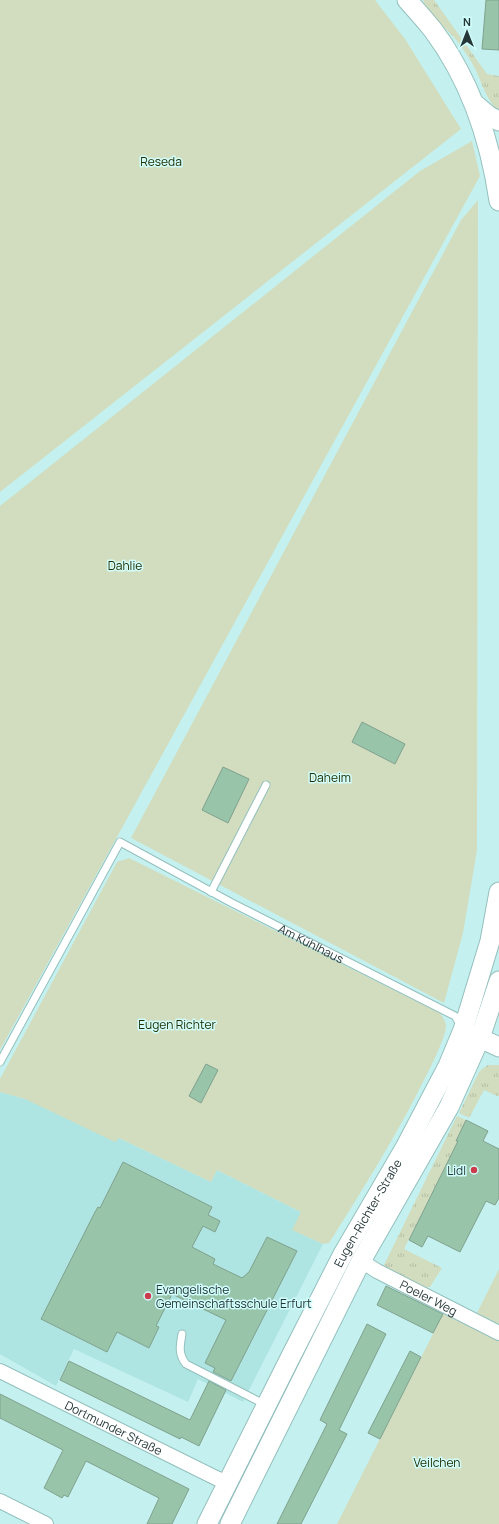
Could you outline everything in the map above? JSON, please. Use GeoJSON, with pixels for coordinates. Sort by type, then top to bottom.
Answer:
{"type":"FeatureCollection","features":[{"type":"Feature","properties":{"kind":"main road"},"geometry":{"type":"LineString","coordinates":[[407,0],[433,30],[450,56],[476,106],[490,151],[495,172],[499,201]]}},
{"type":"Feature","properties":{"kind":"main road"},"geometry":{"type":"LineString","coordinates":[[476,106],[489,116],[499,121]]}},
{"type":"Feature","properties":{"kind":"main road","name":"Eugen-Richter-Straße"},"geometry":{"type":"LineString","coordinates":[[208,1524],[343,1254],[406,1146],[448,1066],[463,1030],[490,941],[499,892]]}},
{"type":"Feature","properties":{"kind":"main road","name":"Eugen-Richter-Straße"},"geometry":{"type":"LineString","coordinates":[[230,1524],[361,1260],[449,1107],[480,1038],[499,982]]}},
{"type":"Feature","properties":{"kind":"main road","name":"Am Kühlhaus"},"geometry":{"type":"LineString","coordinates":[[463,1030],[499,1047]]}},
{"type":"Feature","properties":{"kind":"street","name":"Poeler Weg"},"geometry":{"type":"LineString","coordinates":[[361,1260],[383,1275],[499,1333]]}},
{"type":"Feature","properties":{"kind":"street","name":"Dortmunder Straße"},"geometry":{"type":"LineString","coordinates":[[0,1371],[228,1483]]}},
{"type":"Feature","properties":{"kind":"street"},"geometry":{"type":"LineString","coordinates":[[0,1501],[46,1524]]}},
{"type":"Feature","properties":{"kind":"lane"},"geometry":{"type":"LineString","coordinates":[[211,892],[266,785]]}},
{"type":"Feature","properties":{"kind":"lane","name":"Am Kühlhaus"},"geometry":{"type":"LineString","coordinates":[[0,1062],[120,842],[211,892],[455,1016],[463,1030]]}},
{"type":"Feature","properties":{"kind":"lane"},"geometry":{"type":"LineString","coordinates":[[182,1334],[179,1348],[181,1357],[186,1364],[267,1405]]}},
{"type":"Feature","properties":{"kind":"shaded area","name":"Evangelische Gemeinschaftsschule Erfurt"},"geometry":{"type":"Polygon","coordinates":[[[0,1092],[25,1099],[119,1138],[211,1182],[217,1170],[301,1212],[293,1230],[323,1244],[243,1402],[198,1379],[188,1402],[74,1349],[56,1386],[0,1354],[0,1092]]]}},
{"type":"Feature","properties":{"kind":"green space","name":"Reseda"},"geometry":{"type":"Polygon","coordinates":[[[0,0],[375,0],[405,39],[461,129],[0,492],[0,0]]]}},
{"type":"Feature","properties":{"kind":"green space"},"geometry":{"type":"Polygon","coordinates":[[[423,0],[434,0],[487,74],[499,76],[499,111],[490,101],[468,56],[456,39],[429,13],[423,0]]]}},
{"type":"Feature","properties":{"kind":"green space","name":"Dahlie"},"geometry":{"type":"Polygon","coordinates":[[[472,141],[480,176],[0,1050],[0,506],[420,171],[472,141]]]}},
{"type":"Feature","properties":{"kind":"green space","name":"Daheim"},"geometry":{"type":"Polygon","coordinates":[[[478,200],[477,850],[463,933],[444,1003],[131,838],[461,220],[478,200]]]}},
{"type":"Feature","properties":{"kind":"green space","name":"Eugen Richter"},"geometry":{"type":"Polygon","coordinates":[[[129,858],[440,1013],[444,1020],[446,1027],[443,1038],[434,1060],[414,1099],[379,1162],[329,1243],[323,1244],[292,1230],[301,1212],[217,1170],[211,1182],[119,1138],[115,1142],[25,1099],[0,1092],[0,1079],[117,862],[129,858]]]}},
{"type":"Feature","properties":{"kind":"green space"},"geometry":{"type":"Polygon","coordinates":[[[488,1065],[499,1065],[499,1096],[484,1090],[469,1118],[459,1113],[479,1072],[488,1065]]]}},
{"type":"Feature","properties":{"kind":"green space"},"geometry":{"type":"Polygon","coordinates":[[[457,1116],[466,1120],[456,1141],[458,1141],[404,1249],[442,1268],[430,1287],[424,1288],[383,1267],[457,1116]]]}},
{"type":"Feature","properties":{"kind":"green space"},"geometry":{"type":"Polygon","coordinates":[[[499,1269],[499,1324],[477,1313],[499,1269]]]}},
{"type":"Feature","properties":{"kind":"green space","name":"Veilchen"},"geometry":{"type":"Polygon","coordinates":[[[443,1314],[499,1340],[499,1524],[337,1524],[443,1314]]]}},
{"type":"Feature","properties":{"kind":"building"},"geometry":{"type":"Polygon","coordinates":[[[486,0],[499,0],[499,50],[482,49],[486,0]]]}},
{"type":"Feature","properties":{"kind":"building"},"geometry":{"type":"Polygon","coordinates":[[[362,722],[405,744],[395,764],[352,742],[362,722]]]}},
{"type":"Feature","properties":{"kind":"building"},"geometry":{"type":"Polygon","coordinates":[[[223,767],[249,779],[228,823],[202,810],[223,767]]]}},
{"type":"Feature","properties":{"kind":"building"},"geometry":{"type":"Polygon","coordinates":[[[206,1064],[218,1070],[201,1103],[189,1096],[206,1064]]]}},
{"type":"Feature","properties":{"kind":"building"},"geometry":{"type":"Polygon","coordinates":[[[466,1120],[488,1131],[483,1141],[499,1149],[499,1198],[495,1205],[486,1201],[460,1252],[428,1236],[422,1247],[409,1240],[458,1141],[456,1141],[466,1120]]]}},
{"type":"Feature","properties":{"kind":"building"},"geometry":{"type":"Polygon","coordinates":[[[123,1162],[212,1207],[208,1215],[220,1221],[215,1232],[203,1226],[192,1247],[215,1259],[213,1264],[242,1278],[249,1272],[267,1237],[297,1251],[231,1381],[213,1372],[215,1368],[205,1363],[226,1320],[172,1294],[156,1326],[159,1327],[149,1348],[117,1332],[107,1352],[41,1319],[95,1212],[98,1207],[100,1208],[123,1162]]]}},
{"type":"Feature","properties":{"kind":"building"},"geometry":{"type":"Polygon","coordinates":[[[386,1286],[443,1314],[433,1333],[377,1305],[386,1286]]]}},
{"type":"Feature","properties":{"kind":"building"},"geometry":{"type":"Polygon","coordinates":[[[367,1324],[386,1334],[339,1430],[347,1434],[301,1524],[277,1524],[327,1424],[320,1420],[367,1324]]]}},
{"type":"Feature","properties":{"kind":"building"},"geometry":{"type":"Polygon","coordinates":[[[410,1351],[421,1357],[380,1439],[368,1433],[410,1351]]]}},
{"type":"Feature","properties":{"kind":"building"},"geometry":{"type":"Polygon","coordinates":[[[69,1361],[190,1420],[209,1381],[226,1390],[199,1446],[181,1437],[180,1439],[60,1380],[69,1361]]]}},
{"type":"Feature","properties":{"kind":"building"},"geometry":{"type":"Polygon","coordinates":[[[0,1394],[189,1489],[172,1524],[147,1524],[159,1498],[86,1461],[68,1497],[64,1495],[62,1498],[44,1488],[63,1450],[0,1418],[0,1394]]]}},
{"type":"Feature","properties":{"kind":"place","name":"Lidl"},"geometry":{"type":"Point","coordinates":[474,1170]}},
{"type":"Feature","properties":{"kind":"place","name":"Evangelische Gemeinschaftsschule Erfurt"},"geometry":{"type":"Point","coordinates":[148,1296]}}]}
